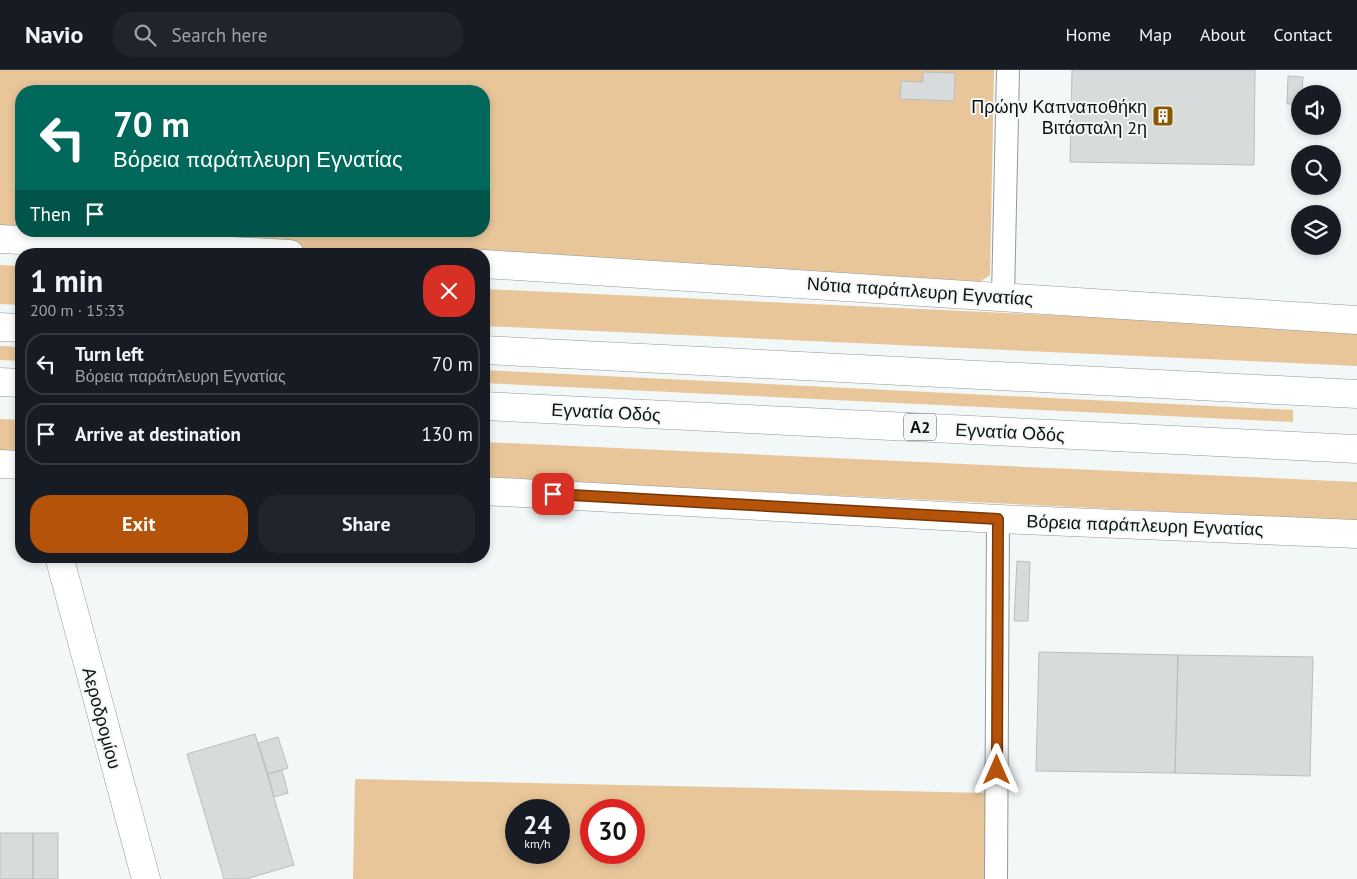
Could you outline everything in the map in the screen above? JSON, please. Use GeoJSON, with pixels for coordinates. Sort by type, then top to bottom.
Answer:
{"type":"FeatureCollection","features":[{"type":"Feature","properties":{"kind":"main road"},"geometry":{"type":"LineString","coordinates":[[0,238],[181,248]]}},
{"type":"Feature","properties":{"kind":"main road","name":"Νότια παράπλευρη Εγνατίας"},"geometry":{"type":"LineString","coordinates":[[490,264],[1357,320]]}},
{"type":"Feature","properties":{"kind":"main road"},"geometry":{"type":"LineString","coordinates":[[0,326],[15,327]]}},
{"type":"Feature","properties":{"kind":"main road"},"geometry":{"type":"LineString","coordinates":[[490,350],[1357,394]]}},
{"type":"Feature","properties":{"kind":"main road"},"geometry":{"type":"LineString","coordinates":[[0,382],[15,383]]}},
{"type":"Feature","properties":{"kind":"main road","name":"Εγνατία Οδός"},"geometry":{"type":"LineString","coordinates":[[490,406],[1357,449]]}},
{"type":"Feature","properties":{"kind":"main road"},"geometry":{"type":"LineString","coordinates":[[0,464],[15,465]]}},
{"type":"Feature","properties":{"kind":"main road","name":"Βόρεια παράπλευρη Εγνατίας"},"geometry":{"type":"LineString","coordinates":[[490,491],[998,519],[1357,534]]}},
{"type":"Feature","properties":{"kind":"main road","name":"Αεροδρομίου"},"geometry":{"type":"LineString","coordinates":[[61,563],[146,879]]}},
{"type":"Feature","properties":{"kind":"street"},"geometry":{"type":"LineString","coordinates":[[1003,296],[1008,70]]}},
{"type":"Feature","properties":{"kind":"street"},"geometry":{"type":"LineString","coordinates":[[996,879],[998,519]]}},
{"type":"Feature","properties":{"kind":"shaded area"},"geometry":{"type":"Polygon","coordinates":[[[0,70],[994,70],[990,275],[975,285],[490,254],[490,248],[279,248],[74,237],[490,237],[490,85],[15,85],[15,234],[0,233],[0,70]]]}},
{"type":"Feature","properties":{"kind":"shaded area"},"geometry":{"type":"Polygon","coordinates":[[[0,265],[15,266],[15,305],[0,304],[0,265]]]}},
{"type":"Feature","properties":{"kind":"shaded area"},"geometry":{"type":"Polygon","coordinates":[[[490,289],[1357,329],[1357,366],[490,326],[490,289]]]}},
{"type":"Feature","properties":{"kind":"shaded area"},"geometry":{"type":"Polygon","coordinates":[[[0,346],[15,347],[15,361],[0,360],[0,346]]]}},
{"type":"Feature","properties":{"kind":"shaded area"},"geometry":{"type":"Polygon","coordinates":[[[490,370],[1293,410],[1293,422],[490,383],[490,370]]]}},
{"type":"Feature","properties":{"kind":"shaded area"},"geometry":{"type":"Polygon","coordinates":[[[0,419],[15,420],[15,455],[0,454],[0,419]]]}},
{"type":"Feature","properties":{"kind":"shaded area"},"geometry":{"type":"Polygon","coordinates":[[[490,442],[1357,482],[1357,521],[490,478],[490,442]]]}},
{"type":"Feature","properties":{"kind":"shaded area"},"geometry":{"type":"Polygon","coordinates":[[[355,779],[987,793],[985,879],[353,879],[355,779]]]}},
{"type":"Feature","properties":{"kind":"building","name":"Πρώην Καπναποθήκη Βιτάσταλη 2η"},"geometry":{"type":"Polygon","coordinates":[[[1072,70],[1255,70],[1254,165],[1070,162],[1072,70]]]}},
{"type":"Feature","properties":{"kind":"building"},"geometry":{"type":"Polygon","coordinates":[[[923,72],[955,73],[954,101],[900,99],[901,81],[923,82],[923,72]]]}},
{"type":"Feature","properties":{"kind":"building"},"geometry":{"type":"Polygon","coordinates":[[[1288,76],[1303,77],[1303,85],[1291,85],[1291,104],[1287,104],[1288,76]]]}},
{"type":"Feature","properties":{"kind":"building"},"geometry":{"type":"Polygon","coordinates":[[[1017,561],[1030,562],[1028,621],[1014,621],[1017,561]]]}},
{"type":"Feature","properties":{"kind":"building"},"geometry":{"type":"Polygon","coordinates":[[[1039,652],[1178,655],[1175,773],[1036,771],[1039,652]]]}},
{"type":"Feature","properties":{"kind":"building"},"geometry":{"type":"Polygon","coordinates":[[[1178,655],[1313,657],[1310,776],[1175,773],[1178,655]]]}},
{"type":"Feature","properties":{"kind":"building"},"geometry":{"type":"Polygon","coordinates":[[[255,734],[294,865],[246,879],[224,879],[187,754],[255,734]]]}},
{"type":"Feature","properties":{"kind":"building"},"geometry":{"type":"Polygon","coordinates":[[[278,737],[288,768],[268,774],[258,743],[278,737]]]}},
{"type":"Feature","properties":{"kind":"building"},"geometry":{"type":"Polygon","coordinates":[[[282,770],[288,793],[274,797],[268,774],[282,770]]]}},
{"type":"Feature","properties":{"kind":"building"},"geometry":{"type":"Polygon","coordinates":[[[0,833],[33,833],[33,879],[0,879],[0,833]]]}},
{"type":"Feature","properties":{"kind":"building"},"geometry":{"type":"Polygon","coordinates":[[[33,833],[58,833],[58,879],[33,879],[33,833]]]}},
{"type":"Feature","properties":{"kind":"place","name":"Πρώην Καπναποθήκη Βιτάσταλη 2η"},"geometry":{"type":"Point","coordinates":[1163,116]}},
{"type":"Feature","properties":{"kind":"route"},"geometry":{"type":"LineString","coordinates":[[553,494],[998,519],[997,770]]}}]}
